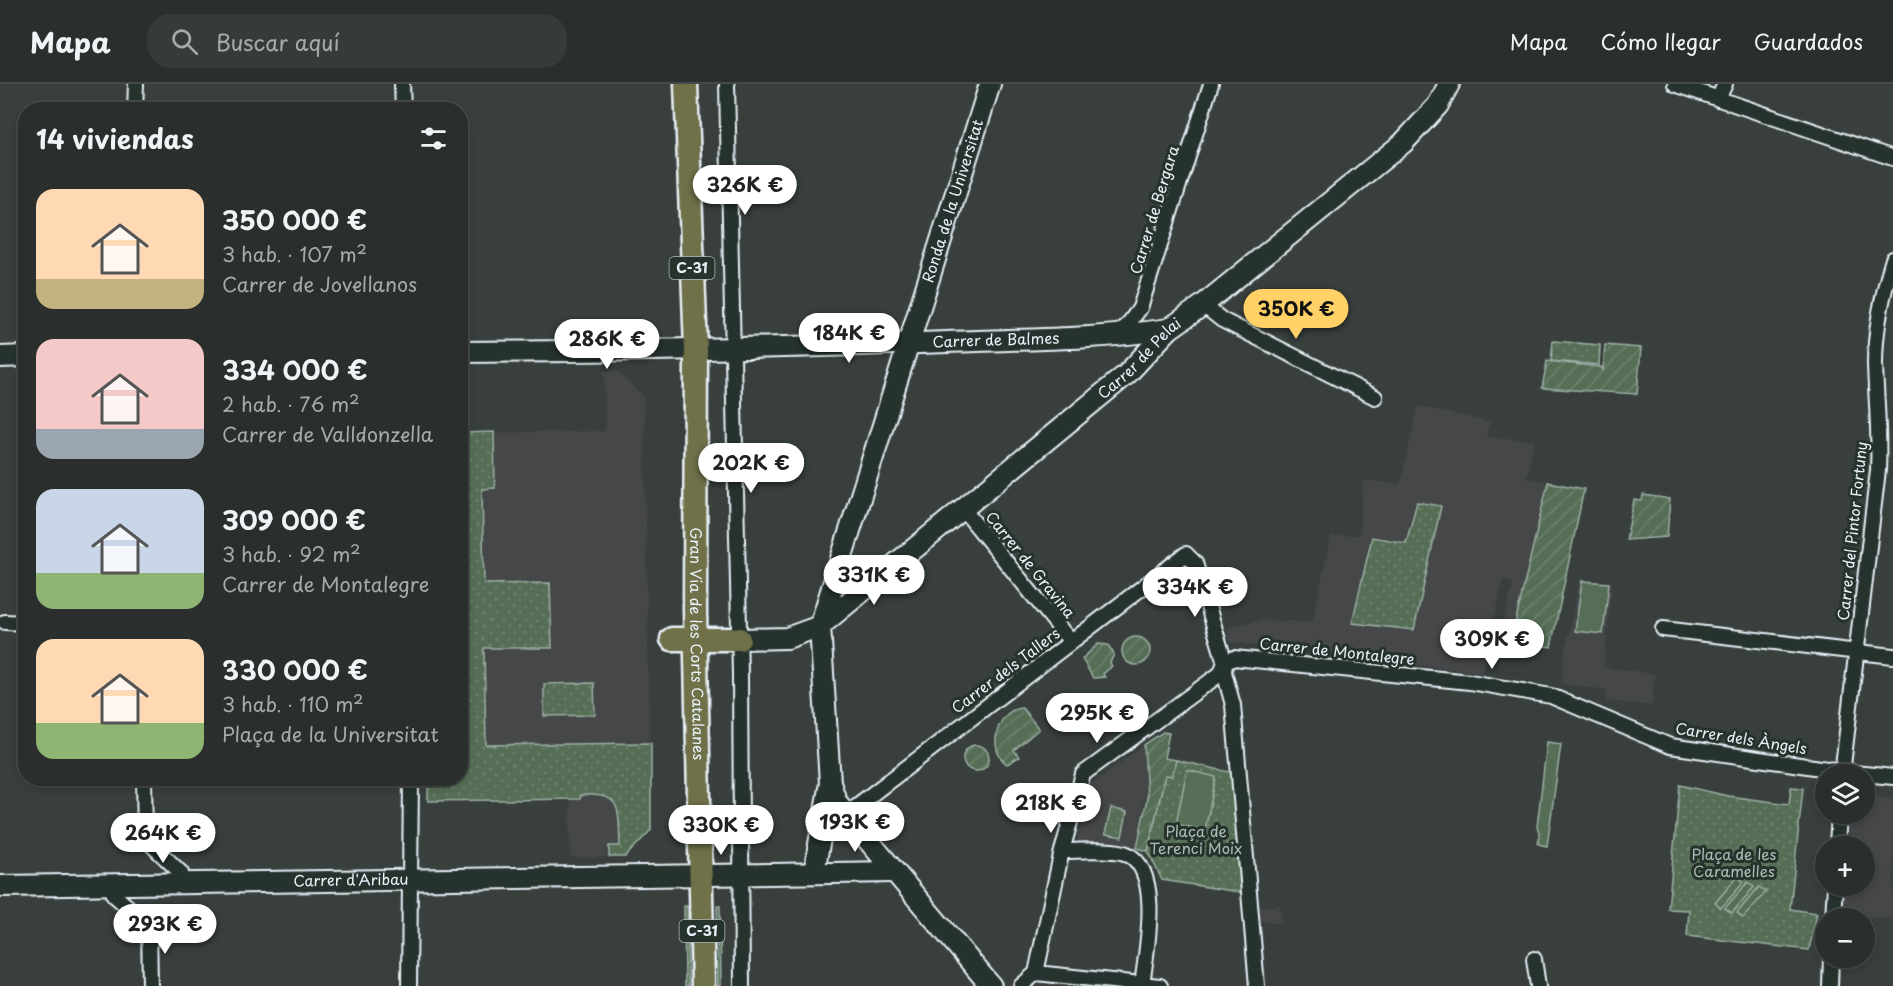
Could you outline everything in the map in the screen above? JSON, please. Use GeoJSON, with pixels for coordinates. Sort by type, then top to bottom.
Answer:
{"type":"FeatureCollection","features":[{"type":"Feature","properties":{"kind":"main road","name":"Gran Via de les Corts Catalanes"},"geometry":{"type":"LineString","coordinates":[[686,84],[696,350],[696,639],[703,986]]}},
{"type":"Feature","properties":{"kind":"main road","name":"Ronda de la Universitat"},"geometry":{"type":"LineString","coordinates":[[820,626],[990,84]]}},
{"type":"Feature","properties":{"kind":"main road","name":"Carrer de Pelai"},"geometry":{"type":"LineString","coordinates":[[739,639],[787,638],[820,626],[1134,367],[1169,329],[1203,305],[1410,136],[1438,105],[1449,84]]}},
{"type":"Feature","properties":{"kind":"main road","name":"Carrer de Balmes"},"geometry":{"type":"LineString","coordinates":[[468,352],[696,350],[909,344],[1113,336],[1169,329]]}},
{"type":"Feature","properties":{"kind":"main road"},"geometry":{"type":"LineString","coordinates":[[0,357],[18,356]]}},
{"type":"Feature","properties":{"kind":"main road"},"geometry":{"type":"LineString","coordinates":[[814,872],[830,783],[820,626]]}},
{"type":"Feature","properties":{"kind":"main road"},"geometry":{"type":"LineString","coordinates":[[672,639],[739,639]]}},
{"type":"Feature","properties":{"kind":"main road"},"geometry":{"type":"LineString","coordinates":[[830,783],[836,801],[846,814],[991,986]]}},
{"type":"Feature","properties":{"kind":"main road","name":"Carrer d'Aribau"},"geometry":{"type":"LineString","coordinates":[[0,885],[894,872]]}},
{"type":"Feature","properties":{"kind":"street"},"geometry":{"type":"LineString","coordinates":[[135,102],[136,84]]}},
{"type":"Feature","properties":{"kind":"street"},"geometry":{"type":"LineString","coordinates":[[402,84],[403,102]]}},
{"type":"Feature","properties":{"kind":"street"},"geometry":{"type":"LineString","coordinates":[[728,84],[739,639],[742,986]]}},
{"type":"Feature","properties":{"kind":"street","name":"Carrer de Bergara"},"geometry":{"type":"LineString","coordinates":[[1113,336],[1127,326],[1140,308],[1211,84]]}},
{"type":"Feature","properties":{"kind":"street"},"geometry":{"type":"LineString","coordinates":[[1675,84],[1721,88],[1893,158]]}},
{"type":"Feature","properties":{"kind":"street","name":"Carrer del Pintor Fortuny"},"geometry":{"type":"LineString","coordinates":[[1843,764],[1878,470],[1880,432],[1875,361],[1884,290],[1893,259]]}},
{"type":"Feature","properties":{"kind":"street"},"geometry":{"type":"LineString","coordinates":[[1203,305],[1222,320],[1375,397]]}},
{"type":"Feature","properties":{"kind":"street","name":"Carrer de Gravina"},"geometry":{"type":"LineString","coordinates":[[963,509],[1071,642]]}},
{"type":"Feature","properties":{"kind":"street","name":"Carrer dels Tallers"},"geometry":{"type":"LineString","coordinates":[[846,814],[1186,554],[1194,563],[1226,663]]}},
{"type":"Feature","properties":{"kind":"street"},"geometry":{"type":"LineString","coordinates":[[2,622],[18,623]]}},
{"type":"Feature","properties":{"kind":"street"},"geometry":{"type":"LineString","coordinates":[[1663,628],[1893,656]]}},
{"type":"Feature","properties":{"kind":"street","name":"Carrer de Montalegre"},"geometry":{"type":"LineString","coordinates":[[1226,663],[1234,658],[1470,682],[1551,696],[1652,738]]}},
{"type":"Feature","properties":{"kind":"street"},"geometry":{"type":"LineString","coordinates":[[1021,986],[1036,973],[1062,851],[1083,774],[1220,674],[1226,663]]}},
{"type":"Feature","properties":{"kind":"street"},"geometry":{"type":"LineString","coordinates":[[1226,663],[1224,672],[1233,705],[1257,986]]}},
{"type":"Feature","properties":{"kind":"street","name":"Carrer dels Àngels"},"geometry":{"type":"LineString","coordinates":[[1652,738],[1670,746],[1815,769]]}},
{"type":"Feature","properties":{"kind":"street","name":"Carrer dels Àngels"},"geometry":{"type":"LineString","coordinates":[[1875,775],[1893,777]]}},
{"type":"Feature","properties":{"kind":"street"},"geometry":{"type":"LineString","coordinates":[[144,786],[145,838],[181,873],[182,882]]}},
{"type":"Feature","properties":{"kind":"street"},"geometry":{"type":"LineString","coordinates":[[410,986],[411,786]]}},
{"type":"Feature","properties":{"kind":"street"},"geometry":{"type":"LineString","coordinates":[[1062,851],[1125,853],[1142,866],[1149,893],[1142,985]]}},
{"type":"Feature","properties":{"kind":"street"},"geometry":{"type":"LineString","coordinates":[[113,885],[114,895],[149,925],[150,986]]}},
{"type":"Feature","properties":{"kind":"street"},"geometry":{"type":"LineString","coordinates":[[1534,958],[1538,986]]}},
{"type":"Feature","properties":{"kind":"street"},"geometry":{"type":"LineString","coordinates":[[1830,986],[1831,968]]}},
{"type":"Feature","properties":{"kind":"street"},"geometry":{"type":"LineString","coordinates":[[1036,973],[1160,986]]}},
{"type":"Feature","properties":{"kind":"shaded area"},"geometry":{"type":"Polygon","coordinates":[[[604,371],[617,371],[644,397],[651,830],[625,857],[570,858],[570,799],[428,801],[428,786],[468,786],[468,433],[605,431],[604,371]]]}},
{"type":"Feature","properties":{"kind":"shaded area"},"geometry":{"type":"Polygon","coordinates":[[[1418,406],[1490,422],[1486,436],[1535,441],[1526,477],[1549,482],[1511,641],[1499,639],[1513,584],[1503,579],[1483,673],[1230,642],[1227,627],[1263,620],[1312,622],[1331,536],[1359,535],[1363,480],[1400,484],[1418,406]],[[1417,503],[1406,543],[1372,538],[1353,623],[1414,630],[1441,507],[1417,503]]]}},
{"type":"Feature","properties":{"kind":"shaded area"},"geometry":{"type":"Polygon","coordinates":[[[1580,579],[1612,583],[1604,667],[1655,674],[1652,706],[1606,701],[1606,690],[1562,684],[1563,662],[1580,579]]]}},
{"type":"Feature","properties":{"kind":"shaded area"},"geometry":{"type":"Polygon","coordinates":[[[1144,745],[1147,798],[1144,798],[1137,848],[1082,847],[1077,842],[1090,785],[1144,745]]]}},
{"type":"Feature","properties":{"kind":"shaded area"},"geometry":{"type":"Polygon","coordinates":[[[1875,796],[1893,799],[1893,918],[1875,918],[1875,908],[1844,908],[1843,896],[1875,896],[1875,836],[1848,836],[1848,824],[1875,824],[1875,796]]]}},
{"type":"Feature","properties":{"kind":"shaded area"},"geometry":{"type":"Polygon","coordinates":[[[1280,905],[1282,924],[1259,921],[1257,907],[1280,905]]]}},
{"type":"Feature","properties":{"kind":"green space"},"geometry":{"type":"Polygon","coordinates":[[[1553,341],[1600,345],[1599,365],[1551,361],[1553,341]]]}},
{"type":"Feature","properties":{"kind":"green space"},"geometry":{"type":"Polygon","coordinates":[[[1605,345],[1641,348],[1637,394],[1542,388],[1547,361],[1601,367],[1603,370],[1605,345]]]}},
{"type":"Feature","properties":{"kind":"green space"},"geometry":{"type":"Polygon","coordinates":[[[494,432],[495,488],[482,489],[484,584],[550,583],[552,648],[484,648],[486,745],[651,743],[651,830],[625,857],[609,857],[609,846],[620,846],[619,822],[616,806],[605,797],[581,795],[580,799],[428,801],[428,786],[468,786],[468,433],[494,432]]]}},
{"type":"Feature","properties":{"kind":"green space"},"geometry":{"type":"Polygon","coordinates":[[[1548,482],[1584,489],[1551,647],[1511,641],[1548,482]]]}},
{"type":"Feature","properties":{"kind":"green space"},"geometry":{"type":"Polygon","coordinates":[[[1643,495],[1670,499],[1667,537],[1626,540],[1634,500],[1642,501],[1643,495]]]}},
{"type":"Feature","properties":{"kind":"green space"},"geometry":{"type":"Polygon","coordinates":[[[1417,502],[1441,506],[1414,630],[1352,623],[1372,537],[1406,543],[1417,502]]]}},
{"type":"Feature","properties":{"kind":"green space"},"geometry":{"type":"Polygon","coordinates":[[[1582,581],[1609,583],[1603,634],[1575,631],[1582,581]]]}},
{"type":"Feature","properties":{"kind":"green space"},"geometry":{"type":"Polygon","coordinates":[[[1136,637],[1146,641],[1150,651],[1146,661],[1136,665],[1126,661],[1122,651],[1126,641],[1136,637]]]}},
{"type":"Feature","properties":{"kind":"green space"},"geometry":{"type":"Polygon","coordinates":[[[1098,644],[1108,645],[1114,654],[1110,663],[1112,666],[1103,674],[1105,677],[1093,678],[1082,659],[1098,644]]]}},
{"type":"Feature","properties":{"kind":"green space"},"geometry":{"type":"Polygon","coordinates":[[[594,683],[595,715],[544,716],[544,684],[594,683]]]}},
{"type":"Feature","properties":{"kind":"green space"},"geometry":{"type":"Polygon","coordinates":[[[1022,708],[1039,729],[1014,750],[1019,757],[1007,764],[997,749],[997,731],[1006,715],[1022,708]]]}},
{"type":"Feature","properties":{"kind":"green space"},"geometry":{"type":"Polygon","coordinates":[[[1163,732],[1169,733],[1164,758],[1176,760],[1172,776],[1165,775],[1148,851],[1137,848],[1147,798],[1144,745],[1163,732]]]}},
{"type":"Feature","properties":{"kind":"green space"},"geometry":{"type":"Polygon","coordinates":[[[1547,742],[1561,744],[1547,846],[1538,844],[1540,835],[1537,827],[1547,742]]]}},
{"type":"Feature","properties":{"kind":"green space"},"geometry":{"type":"Polygon","coordinates":[[[976,745],[985,749],[989,758],[985,767],[976,771],[967,767],[963,758],[967,749],[976,745]]]}},
{"type":"Feature","properties":{"kind":"green space","name":"Plaça de Terenci Moix"},"geometry":{"type":"Polygon","coordinates":[[[1176,760],[1234,773],[1246,893],[1162,880],[1148,851],[1165,774],[1172,776],[1176,760]]]}},
{"type":"Feature","properties":{"kind":"green space"},"geometry":{"type":"Polygon","coordinates":[[[1187,770],[1216,777],[1205,830],[1176,824],[1187,770]]]}},
{"type":"Feature","properties":{"kind":"green space","name":"Plaça de les Caramelles"},"geometry":{"type":"Polygon","coordinates":[[[1680,785],[1728,796],[1789,804],[1791,787],[1803,788],[1790,909],[1815,913],[1809,950],[1687,936],[1689,910],[1668,909],[1680,785]]]}},
{"type":"Feature","properties":{"kind":"green space"},"geometry":{"type":"Polygon","coordinates":[[[1111,808],[1127,812],[1122,837],[1105,834],[1111,808]]]}},
{"type":"Feature","properties":{"kind":"green space"},"geometry":{"type":"Polygon","coordinates":[[[1737,877],[1744,882],[1721,908],[1715,903],[1737,877]]]}},
{"type":"Feature","properties":{"kind":"green space"},"geometry":{"type":"Polygon","coordinates":[[[1748,882],[1754,887],[1732,913],[1725,908],[1748,882]]]}},
{"type":"Feature","properties":{"kind":"green space"},"geometry":{"type":"Polygon","coordinates":[[[1759,887],[1766,892],[1743,918],[1737,913],[1759,887]]]}},
{"type":"Feature","properties":{"kind":"green space"},"geometry":{"type":"Polygon","coordinates":[[[684,906],[687,906],[688,986],[685,986],[684,906]]]}},
{"type":"Feature","properties":{"kind":"green space"},"geometry":{"type":"Polygon","coordinates":[[[717,906],[720,906],[721,986],[718,986],[717,906]]]}}]}
